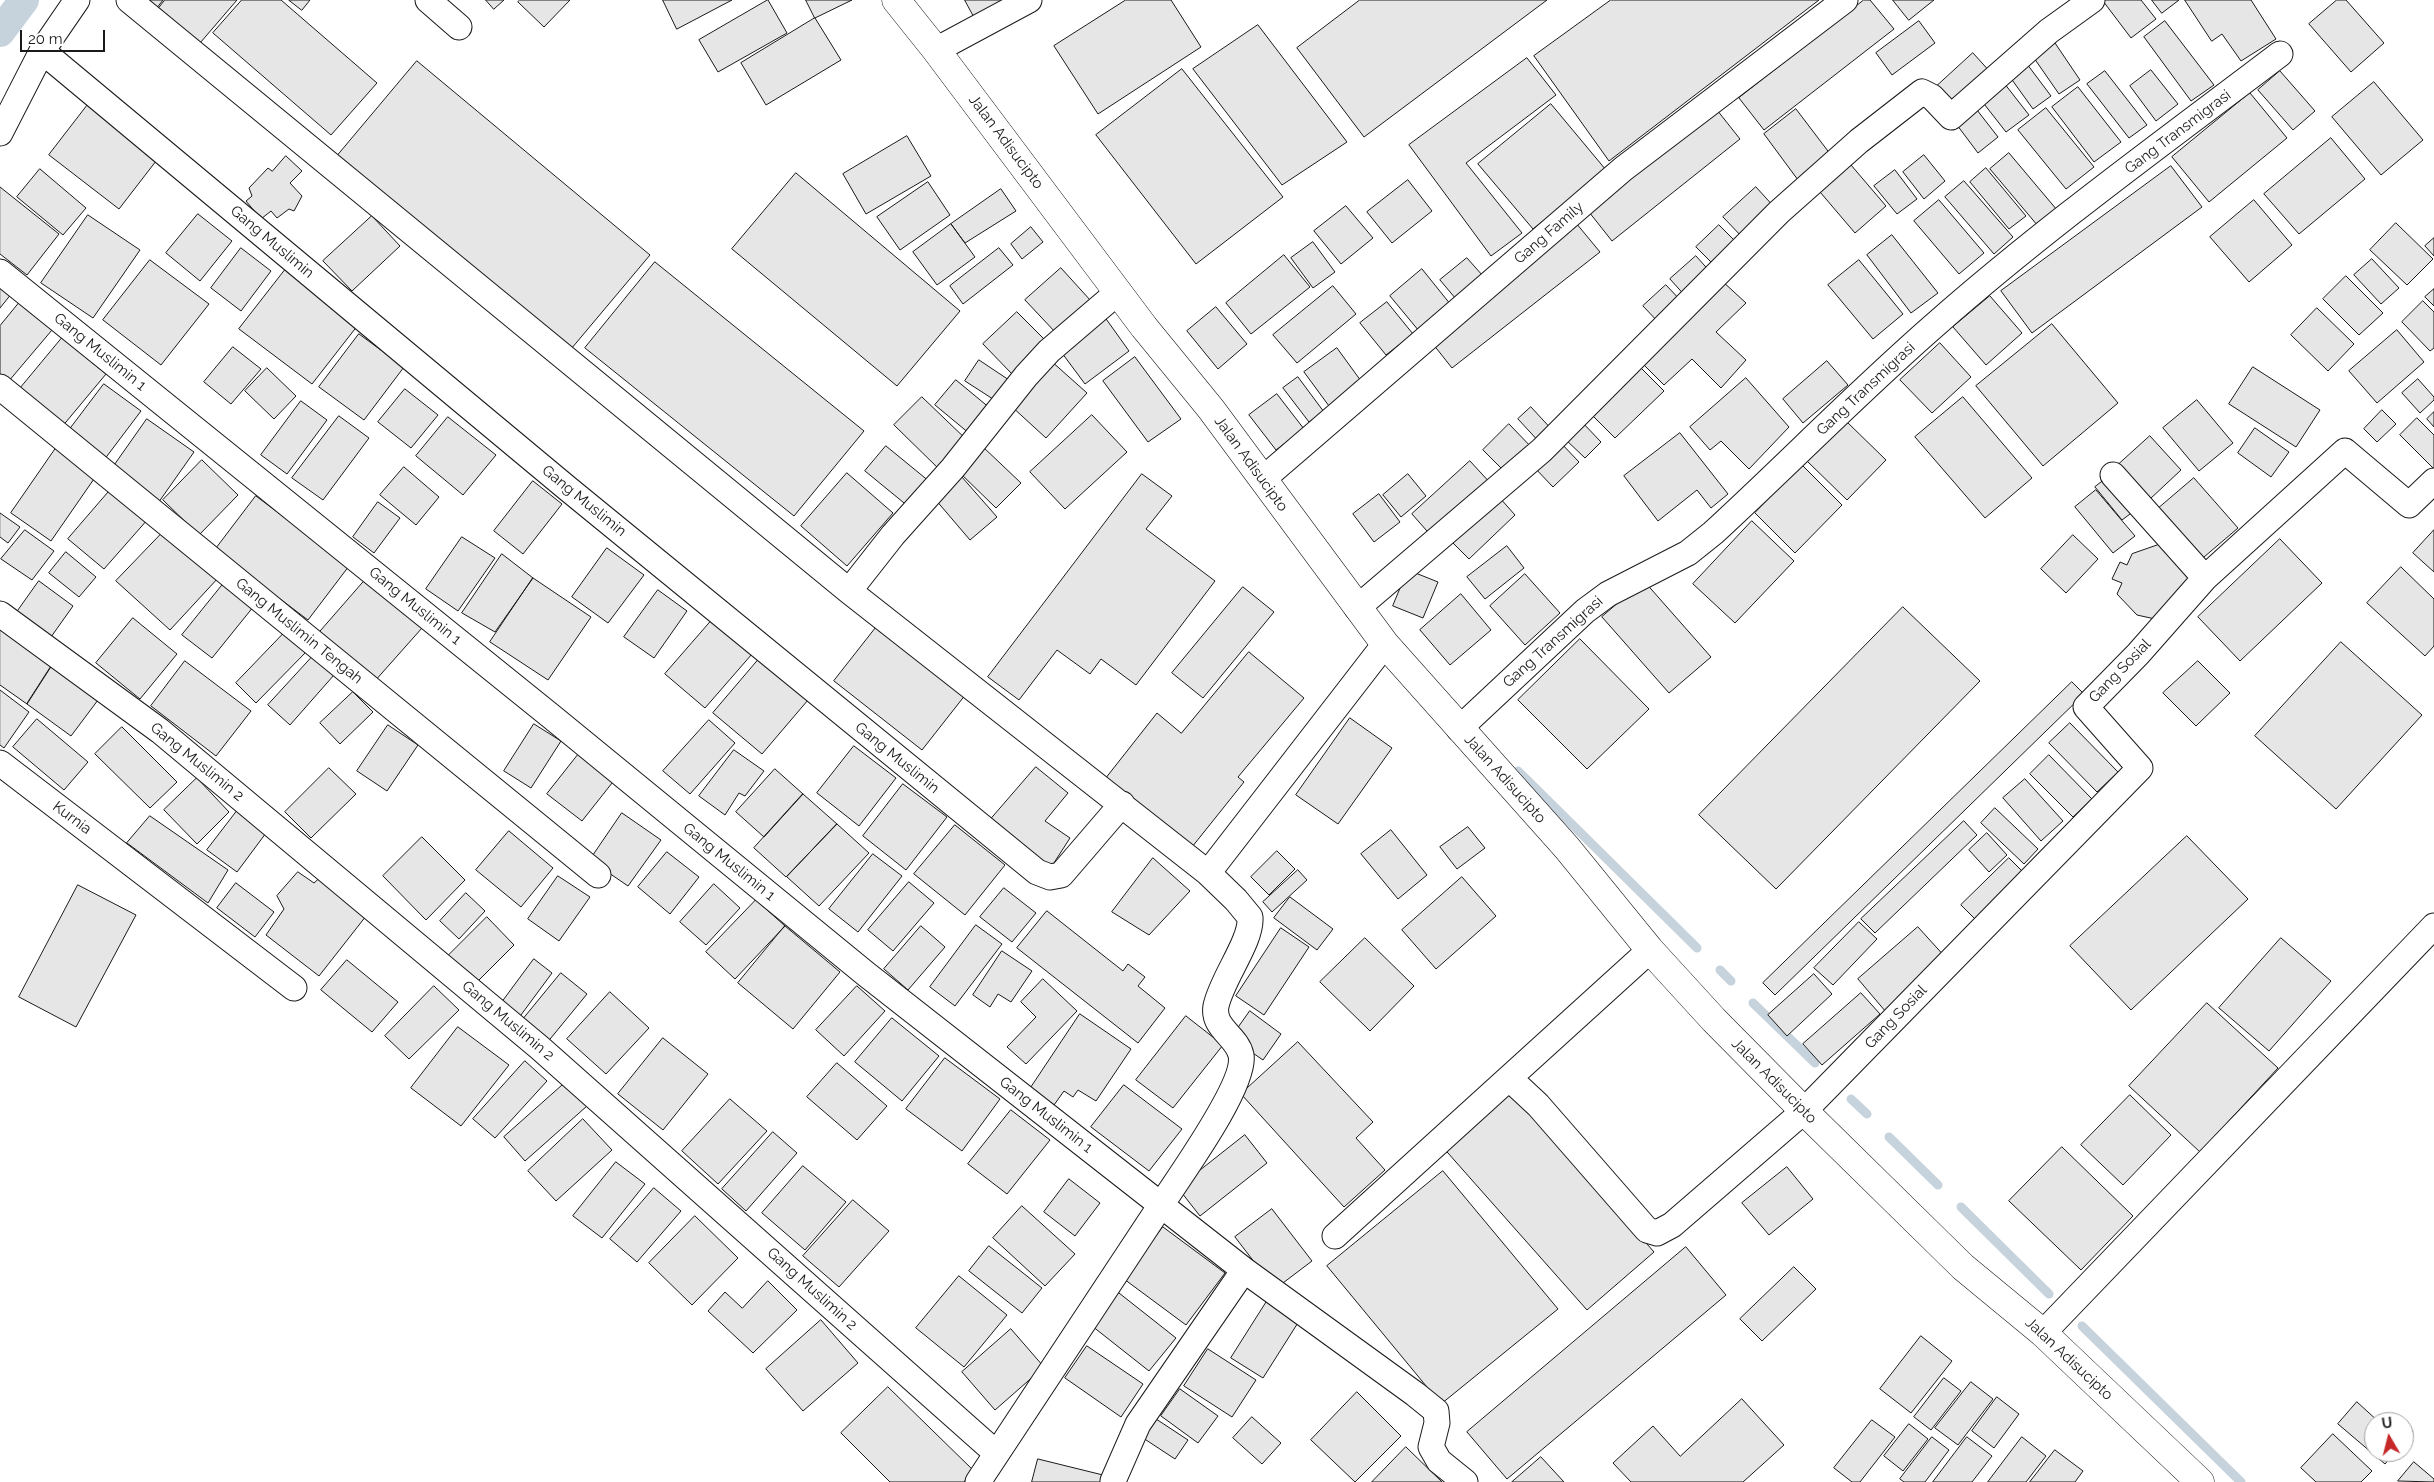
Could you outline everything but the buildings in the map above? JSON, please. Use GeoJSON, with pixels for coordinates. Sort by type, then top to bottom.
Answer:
{"type":"FeatureCollection","features":[{"type":"Feature","properties":{"kind":"main road","name":"Jalan Adisucipto"},"geometry":{"type":"LineString","coordinates":[[896,0],[936,50],[1144,327],[1211,409],[1385,644],[1567,848],[1650,950],[1714,1020],[1804,1112],[1963,1267],[2043,1333],[2200,1482]]}},
{"type":"Feature","properties":{"kind":"street"},"geometry":{"type":"LineString","coordinates":[[0,133],[42,51],[77,0]]}},
{"type":"Feature","properties":{"kind":"street"},"geometry":{"type":"LineString","coordinates":[[129,0],[849,591],[1208,873],[1236,900],[1250,918],[1248,932],[1223,983],[1216,1008],[1218,1022],[1241,1054],[1240,1068],[1230,1096],[1161,1205],[978,1482]]}},
{"type":"Feature","properties":{"kind":"street"},"geometry":{"type":"LineString","coordinates":[[428,0],[459,27]]}},
{"type":"Feature","properties":{"kind":"street"},"geometry":{"type":"LineString","coordinates":[[936,50],[1029,0]]}},
{"type":"Feature","properties":{"kind":"street","name":"Gang Family"},"geometry":{"type":"LineString","coordinates":[[1263,480],[1623,169],[1845,0]]}},
{"type":"Feature","properties":{"kind":"street"},"geometry":{"type":"LineString","coordinates":[[1357,608],[1542,450],[1779,212],[1859,142],[1922,92],[1932,97],[1951,117],[2049,31],[2092,0]]}},
{"type":"Feature","properties":{"kind":"street","name":"Gang Muslimin"},"geometry":{"type":"LineString","coordinates":[[42,51],[567,488],[1037,872],[1050,877],[1061,875],[1122,804]]}},
{"type":"Feature","properties":{"kind":"street","name":"Gang Transmigrasi"},"geometry":{"type":"LineString","coordinates":[[1459,729],[1585,610],[1608,594],[1695,548],[1769,481],[1853,399],[1937,323],[2089,201],[2280,54]]}},
{"type":"Feature","properties":{"kind":"street","name":"Gang Muslimin 1"},"geometry":{"type":"LineString","coordinates":[[0,272],[552,717],[866,974],[1244,1270],[1416,1394],[1436,1411],[1437,1423],[1431,1447],[1439,1461],[1465,1482]]}},
{"type":"Feature","properties":{"kind":"street"},"geometry":{"type":"LineString","coordinates":[[849,591],[893,535],[953,468],[1026,376],[1049,351],[1118,292]]}},
{"type":"Feature","properties":{"kind":"street","name":"Gang Muslimin Tengah"},"geometry":{"type":"LineString","coordinates":[[0,387],[598,875]]}},
{"type":"Feature","properties":{"kind":"street","name":"Gang Sosial"},"geometry":{"type":"LineString","coordinates":[[1804,1112],[2140,768],[2086,707],[2138,654],[2205,578],[2345,451],[2409,505],[2434,481]]}},
{"type":"Feature","properties":{"kind":"street"},"geometry":{"type":"LineString","coordinates":[[2113,475],[2205,578]]}},
{"type":"Feature","properties":{"kind":"street","name":"Gang Muslimin 2"},"geometry":{"type":"LineString","coordinates":[[0,614],[160,731],[540,1048],[996,1454]]}},
{"type":"Feature","properties":{"kind":"street"},"geometry":{"type":"LineString","coordinates":[[1208,873],[1385,644]]}},
{"type":"Feature","properties":{"kind":"street","name":"Kurnia"},"geometry":{"type":"LineString","coordinates":[[0,763],[294,988]]}},
{"type":"Feature","properties":{"kind":"street"},"geometry":{"type":"LineString","coordinates":[[2043,1333],[2434,926]]}},
{"type":"Feature","properties":{"kind":"street"},"geometry":{"type":"LineString","coordinates":[[1335,1236],[1650,950]]}},
{"type":"Feature","properties":{"kind":"street"},"geometry":{"type":"LineString","coordinates":[[1508,1078],[1538,1105],[1647,1230],[1657,1233],[1672,1225],[1804,1112]]}},
{"type":"Feature","properties":{"kind":"street"},"geometry":{"type":"LineString","coordinates":[[1113,1481],[1138,1424],[1244,1270]]}},
{"type":"Feature","properties":{"kind":"waterway"},"geometry":{"type":"LineString","coordinates":[[0,32],[24,0]]}},
{"type":"Feature","properties":{"kind":"waterway"},"geometry":{"type":"LineString","coordinates":[[1518,771],[1697,948]]}},
{"type":"Feature","properties":{"kind":"waterway"},"geometry":{"type":"LineString","coordinates":[[1720,970],[1731,981]]}},
{"type":"Feature","properties":{"kind":"waterway"},"geometry":{"type":"LineString","coordinates":[[1753,1003],[1815,1063]]}},
{"type":"Feature","properties":{"kind":"waterway"},"geometry":{"type":"LineString","coordinates":[[1851,1099],[1867,1114]]}},
{"type":"Feature","properties":{"kind":"waterway"},"geometry":{"type":"LineString","coordinates":[[1889,1137],[1938,1185]]}},
{"type":"Feature","properties":{"kind":"waterway"},"geometry":{"type":"LineString","coordinates":[[1961,1207],[2049,1294]]}},
{"type":"Feature","properties":{"kind":"waterway"},"geometry":{"type":"LineString","coordinates":[[2082,1326],[2241,1482]]}}]}
